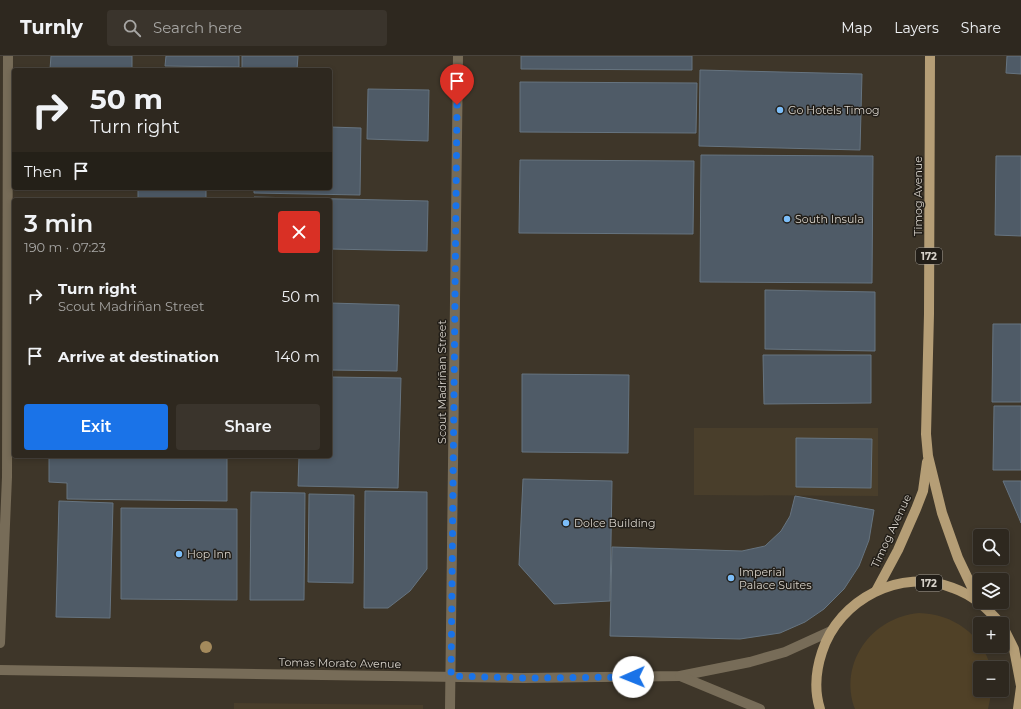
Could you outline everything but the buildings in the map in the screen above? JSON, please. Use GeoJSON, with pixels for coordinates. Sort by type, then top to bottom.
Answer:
{"type":"FeatureCollection","features":[{"type":"Feature","properties":{"kind":"main road","name":"Timog Avenue"},"geometry":{"type":"LineString","coordinates":[[930,56],[929,314],[926,434],[928,456],[942,513],[958,558],[973,589]]}},
{"type":"Feature","properties":{"kind":"main road","name":"Timog Avenue"},"geometry":{"type":"LineString","coordinates":[[876,591],[898,550],[921,497],[928,456]]}},
{"type":"Feature","properties":{"kind":"main road","name":"172"},"geometry":{"type":"LineString","coordinates":[[820,709],[816,691],[817,675],[824,646],[831,631],[851,608],[863,598],[876,591],[906,583],[937,583],[952,587],[973,599]]}},
{"type":"Feature","properties":{"kind":"main road","name":"172"},"geometry":{"type":"LineString","coordinates":[[986,609],[994,617]]}},
{"type":"Feature","properties":{"kind":"main road","name":"172"},"geometry":{"type":"LineString","coordinates":[[1009,636],[1018,661],[1021,687],[1018,709]]}},
{"type":"Feature","properties":{"kind":"main road"},"geometry":{"type":"LineString","coordinates":[[1009,636],[1021,640]]}},
{"type":"Feature","properties":{"kind":"street"},"geometry":{"type":"LineString","coordinates":[[0,643],[8,56]]}},
{"type":"Feature","properties":{"kind":"street","name":"Scout Madriñan Street"},"geometry":{"type":"LineString","coordinates":[[450,709],[458,56]]}},
{"type":"Feature","properties":{"kind":"street","name":"Tomas Morato Avenue"},"geometry":{"type":"LineString","coordinates":[[0,670],[524,678],[680,676],[750,662],[785,652],[831,631]]}},
{"type":"Feature","properties":{"kind":"street","name":"Tomas Morato Avenue"},"geometry":{"type":"LineString","coordinates":[[680,676],[760,709]]}},
{"type":"Feature","properties":{"kind":"shaded area"},"geometry":{"type":"Polygon","coordinates":[[[694,428],[878,428],[878,496],[694,495],[694,428]]]}},
{"type":"Feature","properties":{"kind":"shaded area"},"geometry":{"type":"Polygon","coordinates":[[[919,613],[943,617],[964,628],[973,636],[973,653],[985,653],[989,661],[973,661],[973,697],[991,697],[988,709],[855,709],[851,692],[851,675],[855,659],[863,645],[874,633],[887,623],[902,616],[919,613]]]}},
{"type":"Feature","properties":{"kind":"shaded area"},"geometry":{"type":"Polygon","coordinates":[[[234,703],[423,705],[423,709],[234,709],[234,703]]]}},
{"type":"Feature","properties":{"kind":"place","name":"Go Hotels Timog"},"geometry":{"type":"Point","coordinates":[780,110]}},
{"type":"Feature","properties":{"kind":"place","name":"South Insula"},"geometry":{"type":"Point","coordinates":[787,219]}},
{"type":"Feature","properties":{"kind":"place","name":"Dolce Building"},"geometry":{"type":"Point","coordinates":[566,523]}},
{"type":"Feature","properties":{"kind":"place","name":"Hop Inn"},"geometry":{"type":"Point","coordinates":[179,554]}},
{"type":"Feature","properties":{"kind":"place","name":"Imperial Palace Suites"},"geometry":{"type":"Point","coordinates":[731,578]}},
{"type":"Feature","properties":{"kind":"route"},"geometry":{"type":"LineString","coordinates":[[457,105],[451,676],[524,678],[633,677]]}}]}
